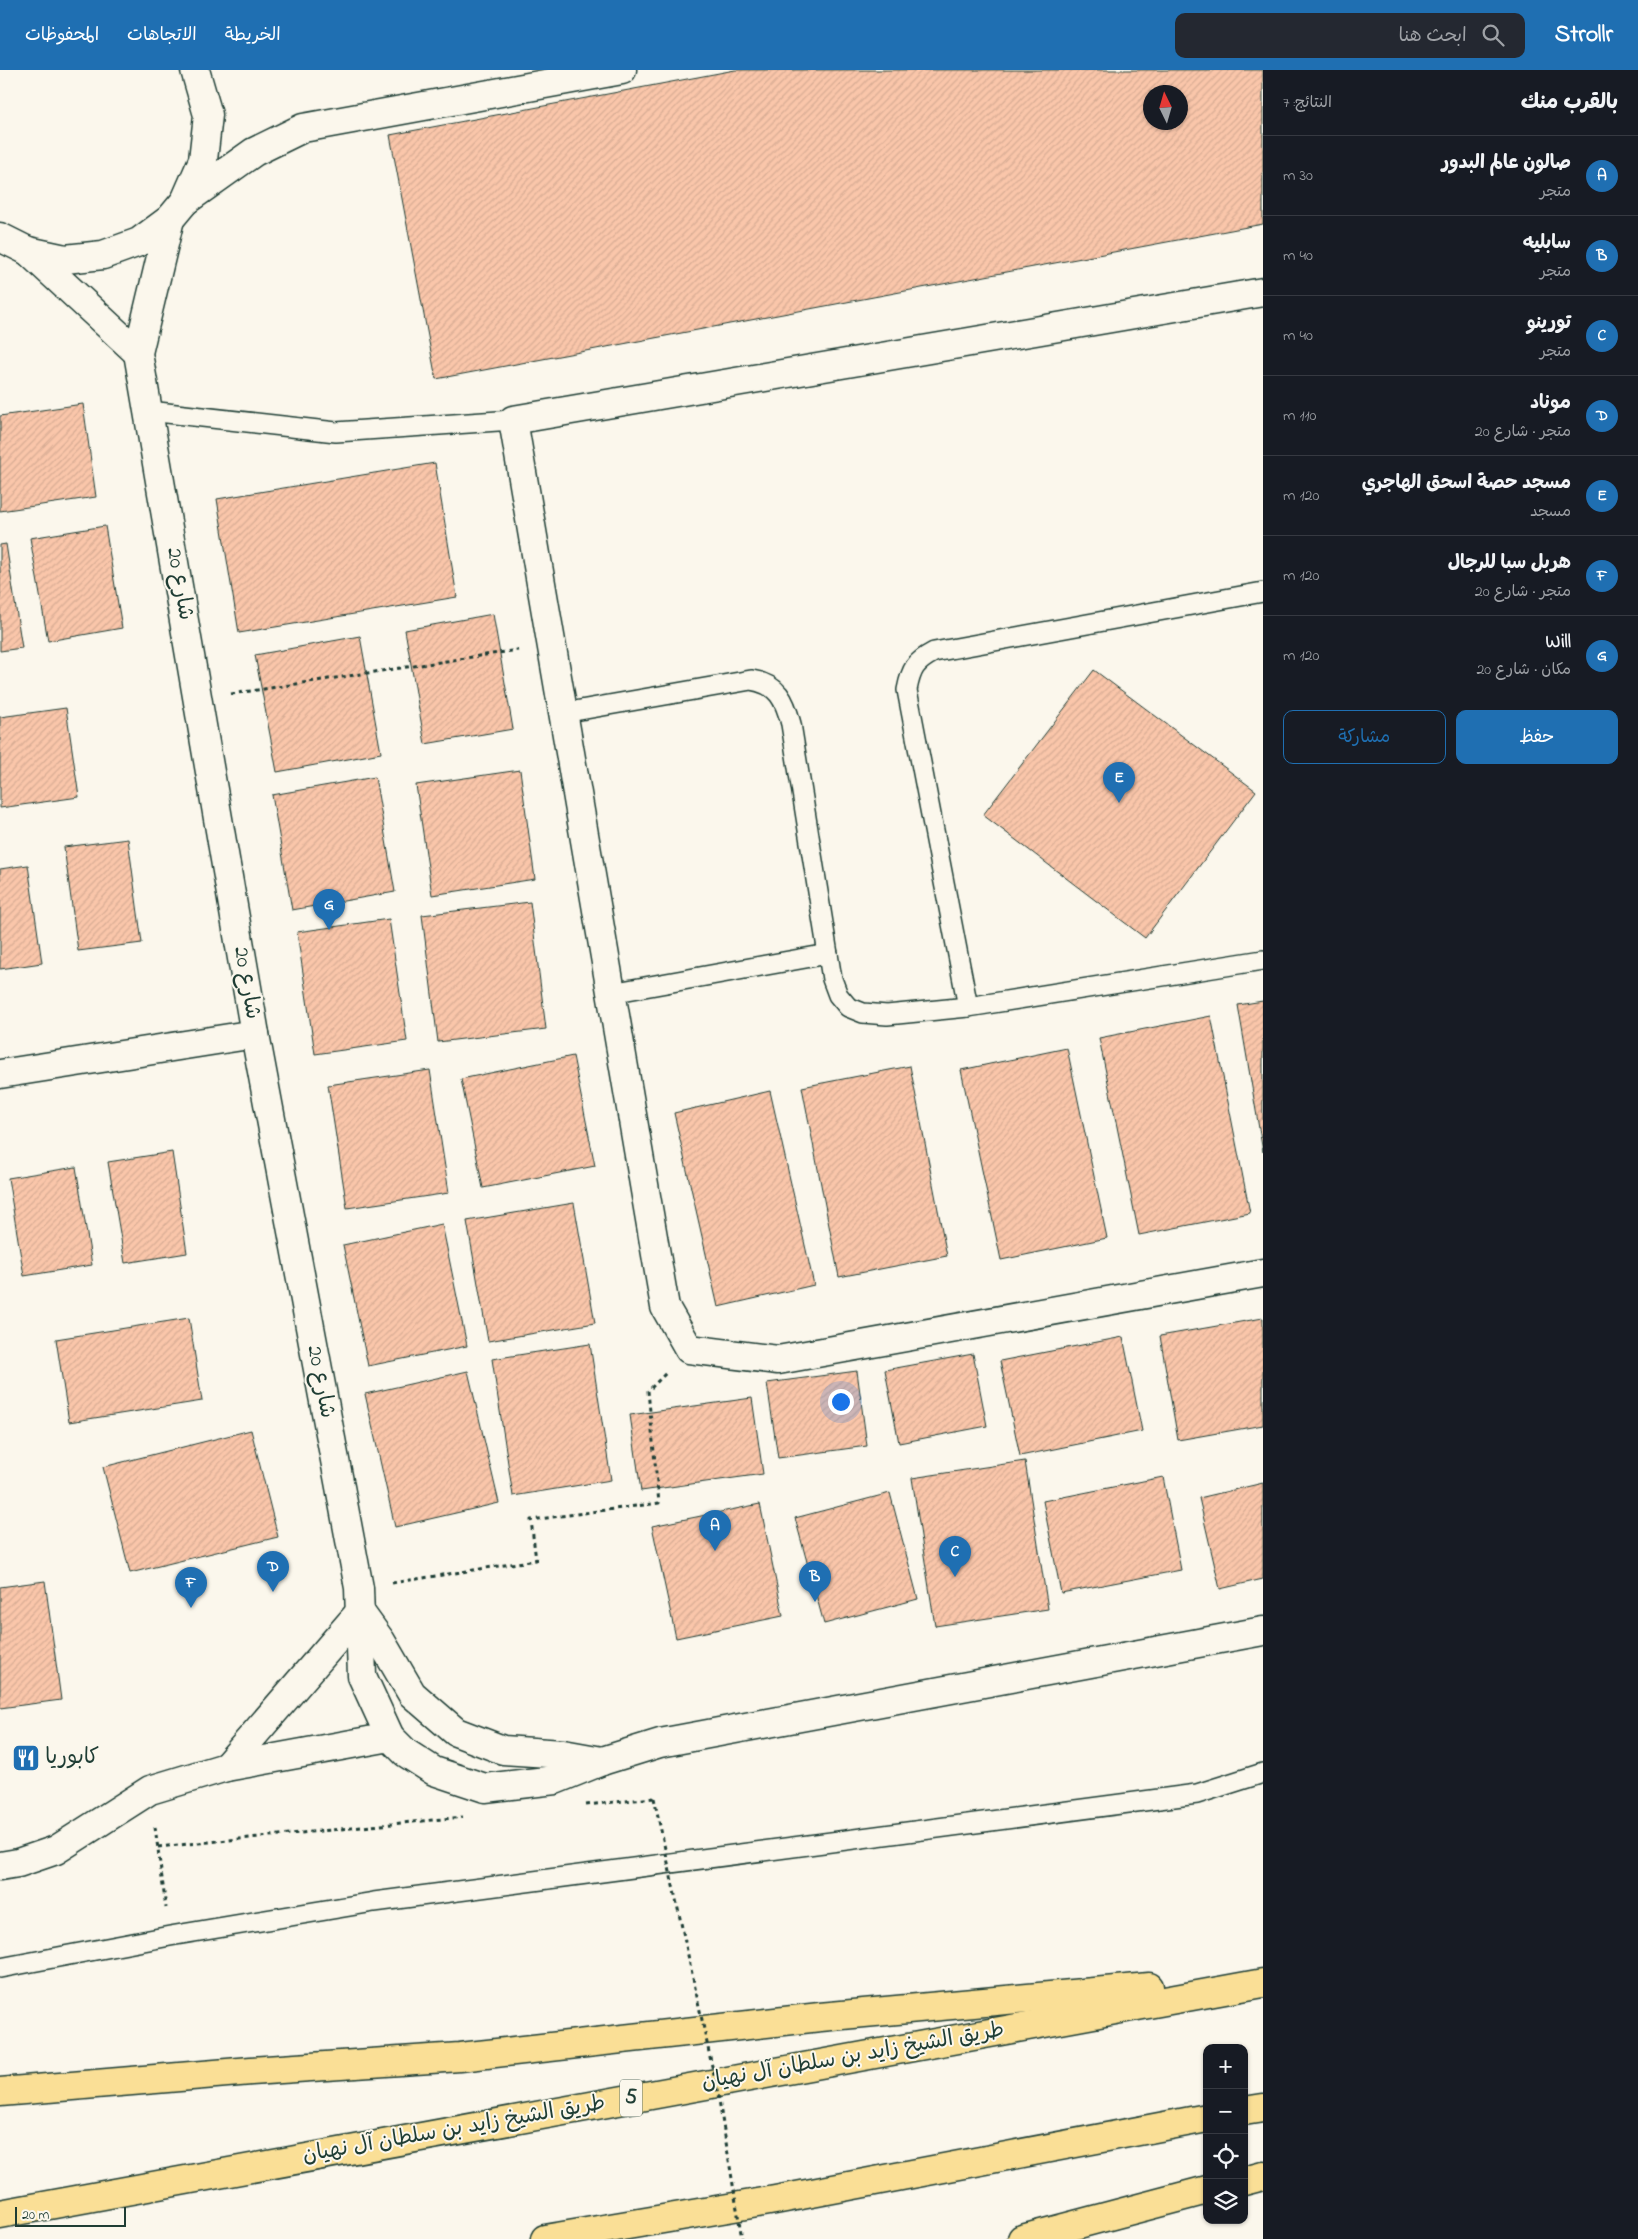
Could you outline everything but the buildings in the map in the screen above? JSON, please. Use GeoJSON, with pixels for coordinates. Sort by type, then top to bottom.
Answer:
{"type":"FeatureCollection","features":[{"type":"Feature","properties":{"kind":"highway"},"geometry":{"type":"LineString","coordinates":[[0,2092],[251,2070],[460,2057],[820,2017],[1263,1977]]}},
{"type":"Feature","properties":{"kind":"highway","name":"طريق الشيخ زايد بن سلطان آل نهيان"},"geometry":{"type":"LineString","coordinates":[[0,2214],[1263,1982]]}},
{"type":"Feature","properties":{"kind":"highway"},"geometry":{"type":"LineString","coordinates":[[1248,2110],[1263,2108]]}},
{"type":"Feature","properties":{"kind":"highway"},"geometry":{"type":"LineString","coordinates":[[545,2239],[775,2200],[1203,2119]]}},
{"type":"Feature","properties":{"kind":"highway"},"geometry":{"type":"LineString","coordinates":[[1248,2180],[1263,2176]]}},
{"type":"Feature","properties":{"kind":"highway"},"geometry":{"type":"LineString","coordinates":[[1022,2239],[1203,2191]]}},
{"type":"Feature","properties":{"kind":"street","name":"شارع 20"},"geometry":{"type":"LineString","coordinates":[[196,70],[208,115],[203,160],[177,210],[138,353],[255,1034],[359,1600],[362,1676],[390,1737]]}},
{"type":"Feature","properties":{"kind":"street"},"geometry":{"type":"LineString","coordinates":[[0,237],[28,251],[65,259],[104,255],[139,242],[177,210],[254,152],[303,128],[622,70]]}},
{"type":"Feature","properties":{"kind":"street"},"geometry":{"type":"LineString","coordinates":[[28,251],[138,353]]}},
{"type":"Feature","properties":{"kind":"street"},"geometry":{"type":"LineString","coordinates":[[1263,292],[513,420],[664,1307],[690,1350],[778,1360],[1263,1273]]}},
{"type":"Feature","properties":{"kind":"street"},"geometry":{"type":"LineString","coordinates":[[0,1074],[255,1034]]}},
{"type":"Feature","properties":{"kind":"street"},"geometry":{"type":"LineString","coordinates":[[226,1767],[359,1600],[412,1694],[456,1732],[503,1750],[563,1754],[602,1761]]}},
{"type":"Feature","properties":{"kind":"street"},"geometry":{"type":"LineString","coordinates":[[0,1866],[18,1863],[56,1850],[150,1790],[226,1767],[390,1737],[406,1753],[434,1770],[485,1788],[555,1780],[602,1761],[660,1743],[1263,1631]]}},
{"type":"Feature","properties":{"kind":"lane"},"geometry":{"type":"LineString","coordinates":[[149,411],[336,432],[513,420]]}},
{"type":"Feature","properties":{"kind":"lane"},"geometry":{"type":"LineString","coordinates":[[968,1007],[907,690],[910,673],[920,660],[934,652],[1263,592]]}},
{"type":"Feature","properties":{"kind":"lane"},"geometry":{"type":"LineString","coordinates":[[563,712],[751,680],[764,682],[778,693],[786,704],[791,724],[832,979],[838,995],[848,1007],[863,1013],[887,1015],[968,1007],[1263,960]]}},
{"type":"Feature","properties":{"kind":"lane"},"geometry":{"type":"LineString","coordinates":[[611,993],[828,954]]}},
{"type":"Feature","properties":{"kind":"lane"},"geometry":{"type":"LineString","coordinates":[[0,1968],[170,1936],[374,1902],[1198,1794],[1263,1773]]}},
{"type":"Feature","properties":{"kind":"path"},"geometry":{"type":"LineString","coordinates":[[198,699],[551,645]]}},
{"type":"Feature","properties":{"kind":"path"},"geometry":{"type":"LineString","coordinates":[[359,1600],[536,1560],[531,1520],[659,1504],[648,1391],[690,1350]]}},
{"type":"Feature","properties":{"kind":"path"},"geometry":{"type":"LineString","coordinates":[[150,1790],[170,1936]]}},
{"type":"Feature","properties":{"kind":"path"},"geometry":{"type":"LineString","coordinates":[[584,1805],[654,1798],[718,2094],[742,2239]]}},
{"type":"Feature","properties":{"kind":"path"},"geometry":{"type":"LineString","coordinates":[[158,1847],[465,1817]]}},
{"type":"Feature","properties":{"kind":"place","name":"مسجد حصة اسحق الهاجري"},"geometry":{"type":"Point","coordinates":[1119,803]}},
{"type":"Feature","properties":{"kind":"place","name":"Will"},"geometry":{"type":"Point","coordinates":[329,930]}},
{"type":"Feature","properties":{"kind":"place","name":"صالون عالم البدور"},"geometry":{"type":"Point","coordinates":[715,1551]}},
{"type":"Feature","properties":{"kind":"place","name":"تورينو"},"geometry":{"type":"Point","coordinates":[955,1577]}},
{"type":"Feature","properties":{"kind":"place","name":"موناد"},"geometry":{"type":"Point","coordinates":[273,1592]}},
{"type":"Feature","properties":{"kind":"place","name":"سابليه"},"geometry":{"type":"Point","coordinates":[815,1602]}},
{"type":"Feature","properties":{"kind":"place","name":"هربل سبا للرجال"},"geometry":{"type":"Point","coordinates":[191,1608]}},
{"type":"Feature","properties":{"kind":"place","name":"كابوريا"},"geometry":{"type":"Point","coordinates":[26,1758]}}]}
